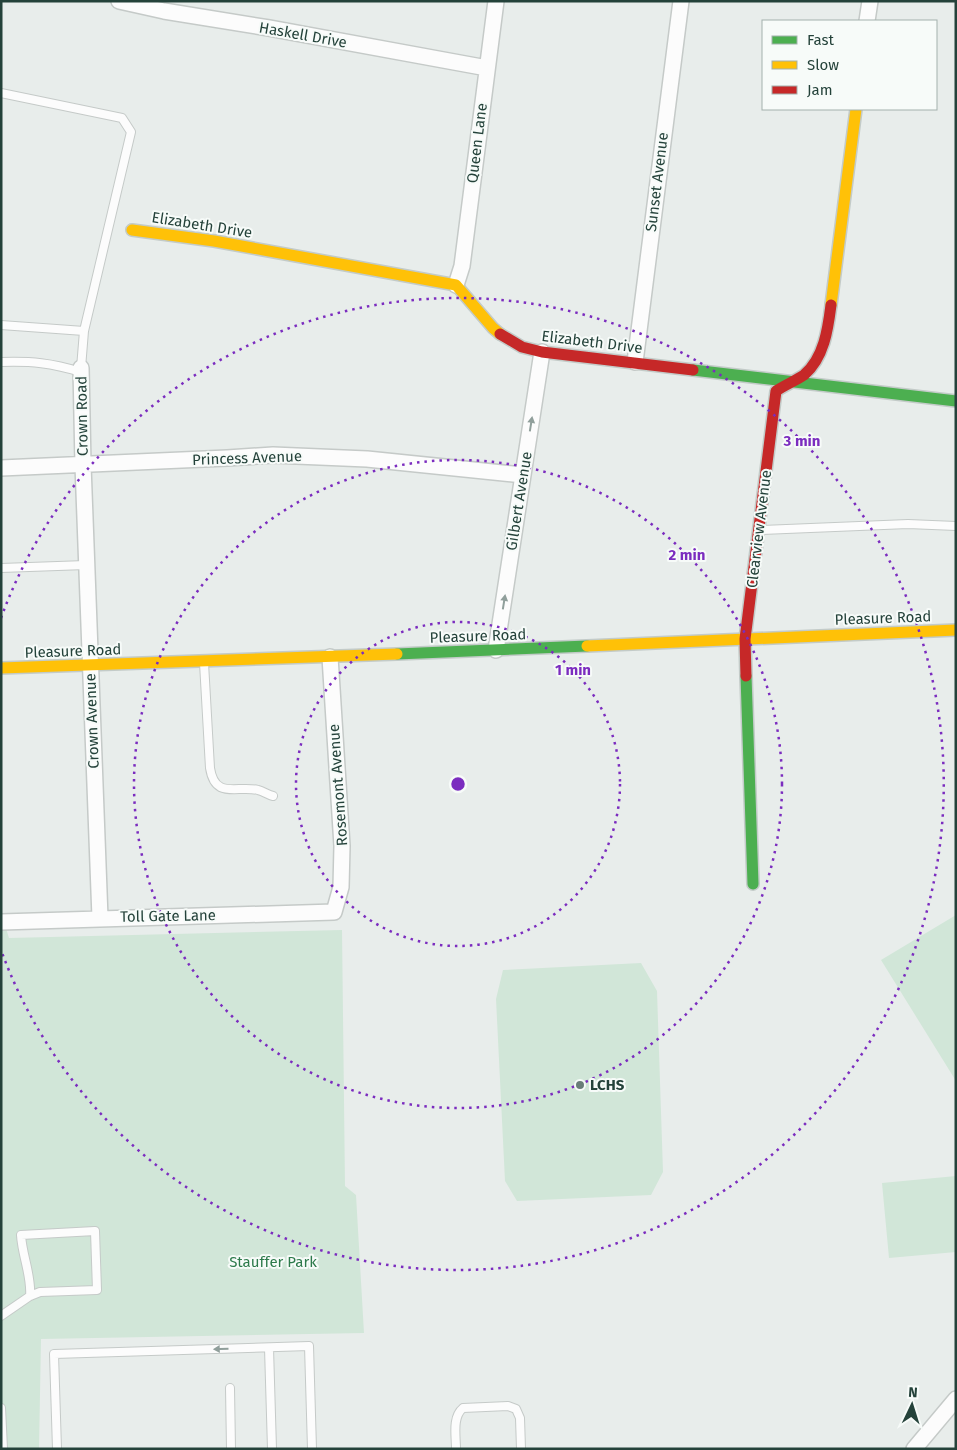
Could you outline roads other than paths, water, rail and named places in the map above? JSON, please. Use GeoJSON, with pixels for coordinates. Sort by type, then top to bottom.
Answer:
{"type":"FeatureCollection","features":[{"type":"Feature","properties":{"kind":"street","name":"Haskell Drive"},"geometry":{"type":"LineString","coordinates":[[119,1],[164,12],[269,28],[487,68]]}},
{"type":"Feature","properties":{"kind":"street","name":"Queen Lane"},"geometry":{"type":"LineString","coordinates":[[456,285],[462,266],[496,1]]}},
{"type":"Feature","properties":{"kind":"street","name":"Sunset Avenue"},"geometry":{"type":"LineString","coordinates":[[635,362],[681,1]]}},
{"type":"Feature","properties":{"kind":"street"},"geometry":{"type":"LineString","coordinates":[[867,20],[870,1]]}},
{"type":"Feature","properties":{"kind":"street","name":"Clearview Avenue"},"geometry":{"type":"LineString","coordinates":[[753,884],[745,638],[776,391],[783,385],[803,375],[812,366],[818,357],[828,327],[856,110]]}},
{"type":"Feature","properties":{"kind":"street","name":"Elizabeth Drive"},"geometry":{"type":"LineString","coordinates":[[132,230],[214,241],[456,285],[493,328],[504,337],[522,347],[542,352],[956,401]]}},
{"type":"Feature","properties":{"kind":"street","name":"Gilbert Avenue"},"geometry":{"type":"LineString","coordinates":[[496,650],[542,352]]}},
{"type":"Feature","properties":{"kind":"street","name":"Crown Road"},"geometry":{"type":"LineString","coordinates":[[81,370],[83,465]]}},
{"type":"Feature","properties":{"kind":"street","name":"Princess Avenue"},"geometry":{"type":"LineString","coordinates":[[1,468],[273,455],[367,459],[523,475]]}},
{"type":"Feature","properties":{"kind":"street","name":"Crown Avenue"},"geometry":{"type":"LineString","coordinates":[[83,465],[100,918]]}},
{"type":"Feature","properties":{"kind":"street","name":"Pleasure Road"},"geometry":{"type":"LineString","coordinates":[[1,668],[330,657],[956,630]]}},
{"type":"Feature","properties":{"kind":"street","name":"Rosemont Avenue"},"geometry":{"type":"LineString","coordinates":[[330,657],[342,846],[341,887],[334,912]]}},
{"type":"Feature","properties":{"kind":"street","name":"Toll Gate Lane"},"geometry":{"type":"LineString","coordinates":[[1,922],[334,912]]}},
{"type":"Feature","properties":{"kind":"street"},"geometry":{"type":"LineString","coordinates":[[914,1449],[956,1399]]}},
{"type":"Feature","properties":{"kind":"lane"},"geometry":{"type":"LineString","coordinates":[[1,93],[122,118],[131,132],[84,330],[81,370],[35,361],[1,362]]}},
{"type":"Feature","properties":{"kind":"lane"},"geometry":{"type":"LineString","coordinates":[[1,325],[84,330]]}},
{"type":"Feature","properties":{"kind":"lane"},"geometry":{"type":"LineString","coordinates":[[759,530],[908,524],[956,526]]}},
{"type":"Feature","properties":{"kind":"lane"},"geometry":{"type":"LineString","coordinates":[[1,568],[86,565]]}},
{"type":"Feature","properties":{"kind":"lane"},"geometry":{"type":"LineString","coordinates":[[204,661],[210,768],[214,781],[219,786],[229,790],[258,790],[273,796]]}},
{"type":"Feature","properties":{"kind":"lane"},"geometry":{"type":"LineString","coordinates":[[1,1316],[30,1296],[40,1292],[98,1290],[95,1231],[21,1235],[22,1251],[31,1287],[30,1296]]}},
{"type":"Feature","properties":{"kind":"lane"},"geometry":{"type":"LineString","coordinates":[[57,1449],[54,1354],[309,1346],[312,1449]]}},
{"type":"Feature","properties":{"kind":"lane"},"geometry":{"type":"LineString","coordinates":[[269,1348],[272,1449]]}},
{"type":"Feature","properties":{"kind":"lane"},"geometry":{"type":"LineString","coordinates":[[230,1388],[231,1449]]}},
{"type":"Feature","properties":{"kind":"lane"},"geometry":{"type":"LineString","coordinates":[[456,1449],[456,1421],[458,1412],[463,1408],[508,1406],[516,1409],[520,1418],[521,1449]]}},
{"type":"Feature","properties":{"kind":"lane"},"geometry":{"type":"LineString","coordinates":[[1,1408],[3,1449]]}},
{"type":"Feature","properties":{"kind":"place","name":"LCHS"},"geometry":{"type":"Point","coordinates":[580,1085]}},
{"type":"Feature","properties":{"kind":"park label","name":"Stauffer Park"},"geometry":{"type":"Point","coordinates":[273,1262]}}]}
